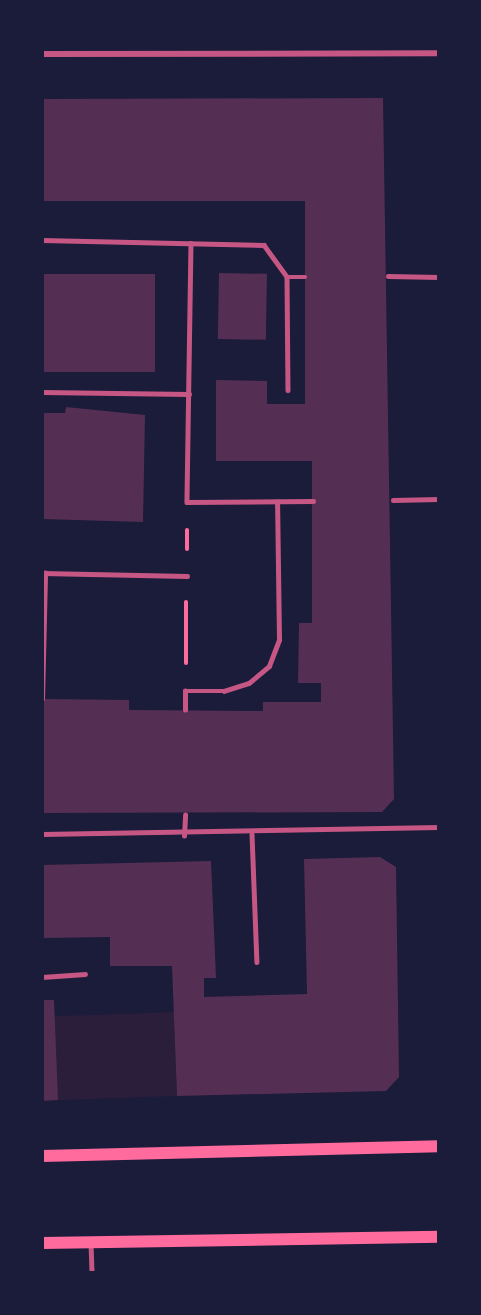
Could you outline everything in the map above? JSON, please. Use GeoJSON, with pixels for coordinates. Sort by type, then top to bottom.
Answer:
{"type":"FeatureCollection","features":[{"type":"Feature","properties":{"kind":"main road"},"geometry":{"type":"LineString","coordinates":[[42,1156],[439,1146]]}},
{"type":"Feature","properties":{"kind":"main road"},"geometry":{"type":"LineString","coordinates":[[42,1243],[439,1237]]}},
{"type":"Feature","properties":{"kind":"street"},"geometry":{"type":"LineString","coordinates":[[42,54],[439,53]]}},
{"type":"Feature","properties":{"kind":"lane"},"geometry":{"type":"LineString","coordinates":[[42,240],[264,245],[287,277],[288,390]]}},
{"type":"Feature","properties":{"kind":"lane"},"geometry":{"type":"LineString","coordinates":[[191,243],[187,502],[313,501]]}},
{"type":"Feature","properties":{"kind":"lane"},"geometry":{"type":"LineString","coordinates":[[388,276],[439,277]]}},
{"type":"Feature","properties":{"kind":"lane"},"geometry":{"type":"LineString","coordinates":[[287,277],[305,277]]}},
{"type":"Feature","properties":{"kind":"lane"},"geometry":{"type":"LineString","coordinates":[[42,392],[189,394]]}},
{"type":"Feature","properties":{"kind":"lane"},"geometry":{"type":"LineString","coordinates":[[393,500],[439,499]]}},
{"type":"Feature","properties":{"kind":"lane"},"geometry":{"type":"LineString","coordinates":[[185,710],[185,692],[224,691],[249,683],[269,666],[279,640],[278,502]]}},
{"type":"Feature","properties":{"kind":"lane"},"geometry":{"type":"LineString","coordinates":[[42,699],[43,573],[187,576]]}},
{"type":"Feature","properties":{"kind":"lane"},"geometry":{"type":"LineString","coordinates":[[184,815],[184,836]]}},
{"type":"Feature","properties":{"kind":"lane"},"geometry":{"type":"LineString","coordinates":[[42,834],[184,836],[439,827]]}},
{"type":"Feature","properties":{"kind":"lane"},"geometry":{"type":"LineString","coordinates":[[252,834],[257,962]]}},
{"type":"Feature","properties":{"kind":"lane"},"geometry":{"type":"LineString","coordinates":[[42,977],[85,975]]}},
{"type":"Feature","properties":{"kind":"lane"},"geometry":{"type":"LineString","coordinates":[[91,1243],[92,1273]]}},
{"type":"Feature","properties":{"kind":"shaded area"},"geometry":{"type":"Polygon","coordinates":[[[174,1012],[177,1096],[57,1100],[54,1016],[174,1012]]]}},
{"type":"Feature","properties":{"kind":"building"},"geometry":{"type":"Polygon","coordinates":[[[383,98],[394,799],[382,812],[42,813],[42,699],[129,700],[129,710],[263,711],[263,702],[321,702],[321,683],[298,683],[299,623],[312,623],[312,461],[216,461],[216,380],[267,381],[267,404],[305,404],[305,201],[42,201],[42,99],[383,98]]]}},
{"type":"Feature","properties":{"kind":"building"},"geometry":{"type":"Polygon","coordinates":[[[219,273],[267,274],[266,340],[218,339],[219,273]]]}},
{"type":"Feature","properties":{"kind":"building"},"geometry":{"type":"Polygon","coordinates":[[[42,274],[155,274],[155,372],[42,372],[42,274]]]}},
{"type":"Feature","properties":{"kind":"building"},"geometry":{"type":"Polygon","coordinates":[[[66,407],[145,415],[143,522],[42,519],[42,413],[65,413],[66,407]]]}},
{"type":"Feature","properties":{"kind":"building"},"geometry":{"type":"Polygon","coordinates":[[[380,857],[396,867],[399,1077],[386,1091],[177,1096],[172,966],[110,966],[110,937],[42,938],[42,865],[211,861],[216,978],[204,978],[204,997],[307,994],[304,859],[380,857]]]}},
{"type":"Feature","properties":{"kind":"building"},"geometry":{"type":"Polygon","coordinates":[[[42,1000],[54,1000],[58,1100],[42,1101],[42,1000]]]}}]}
